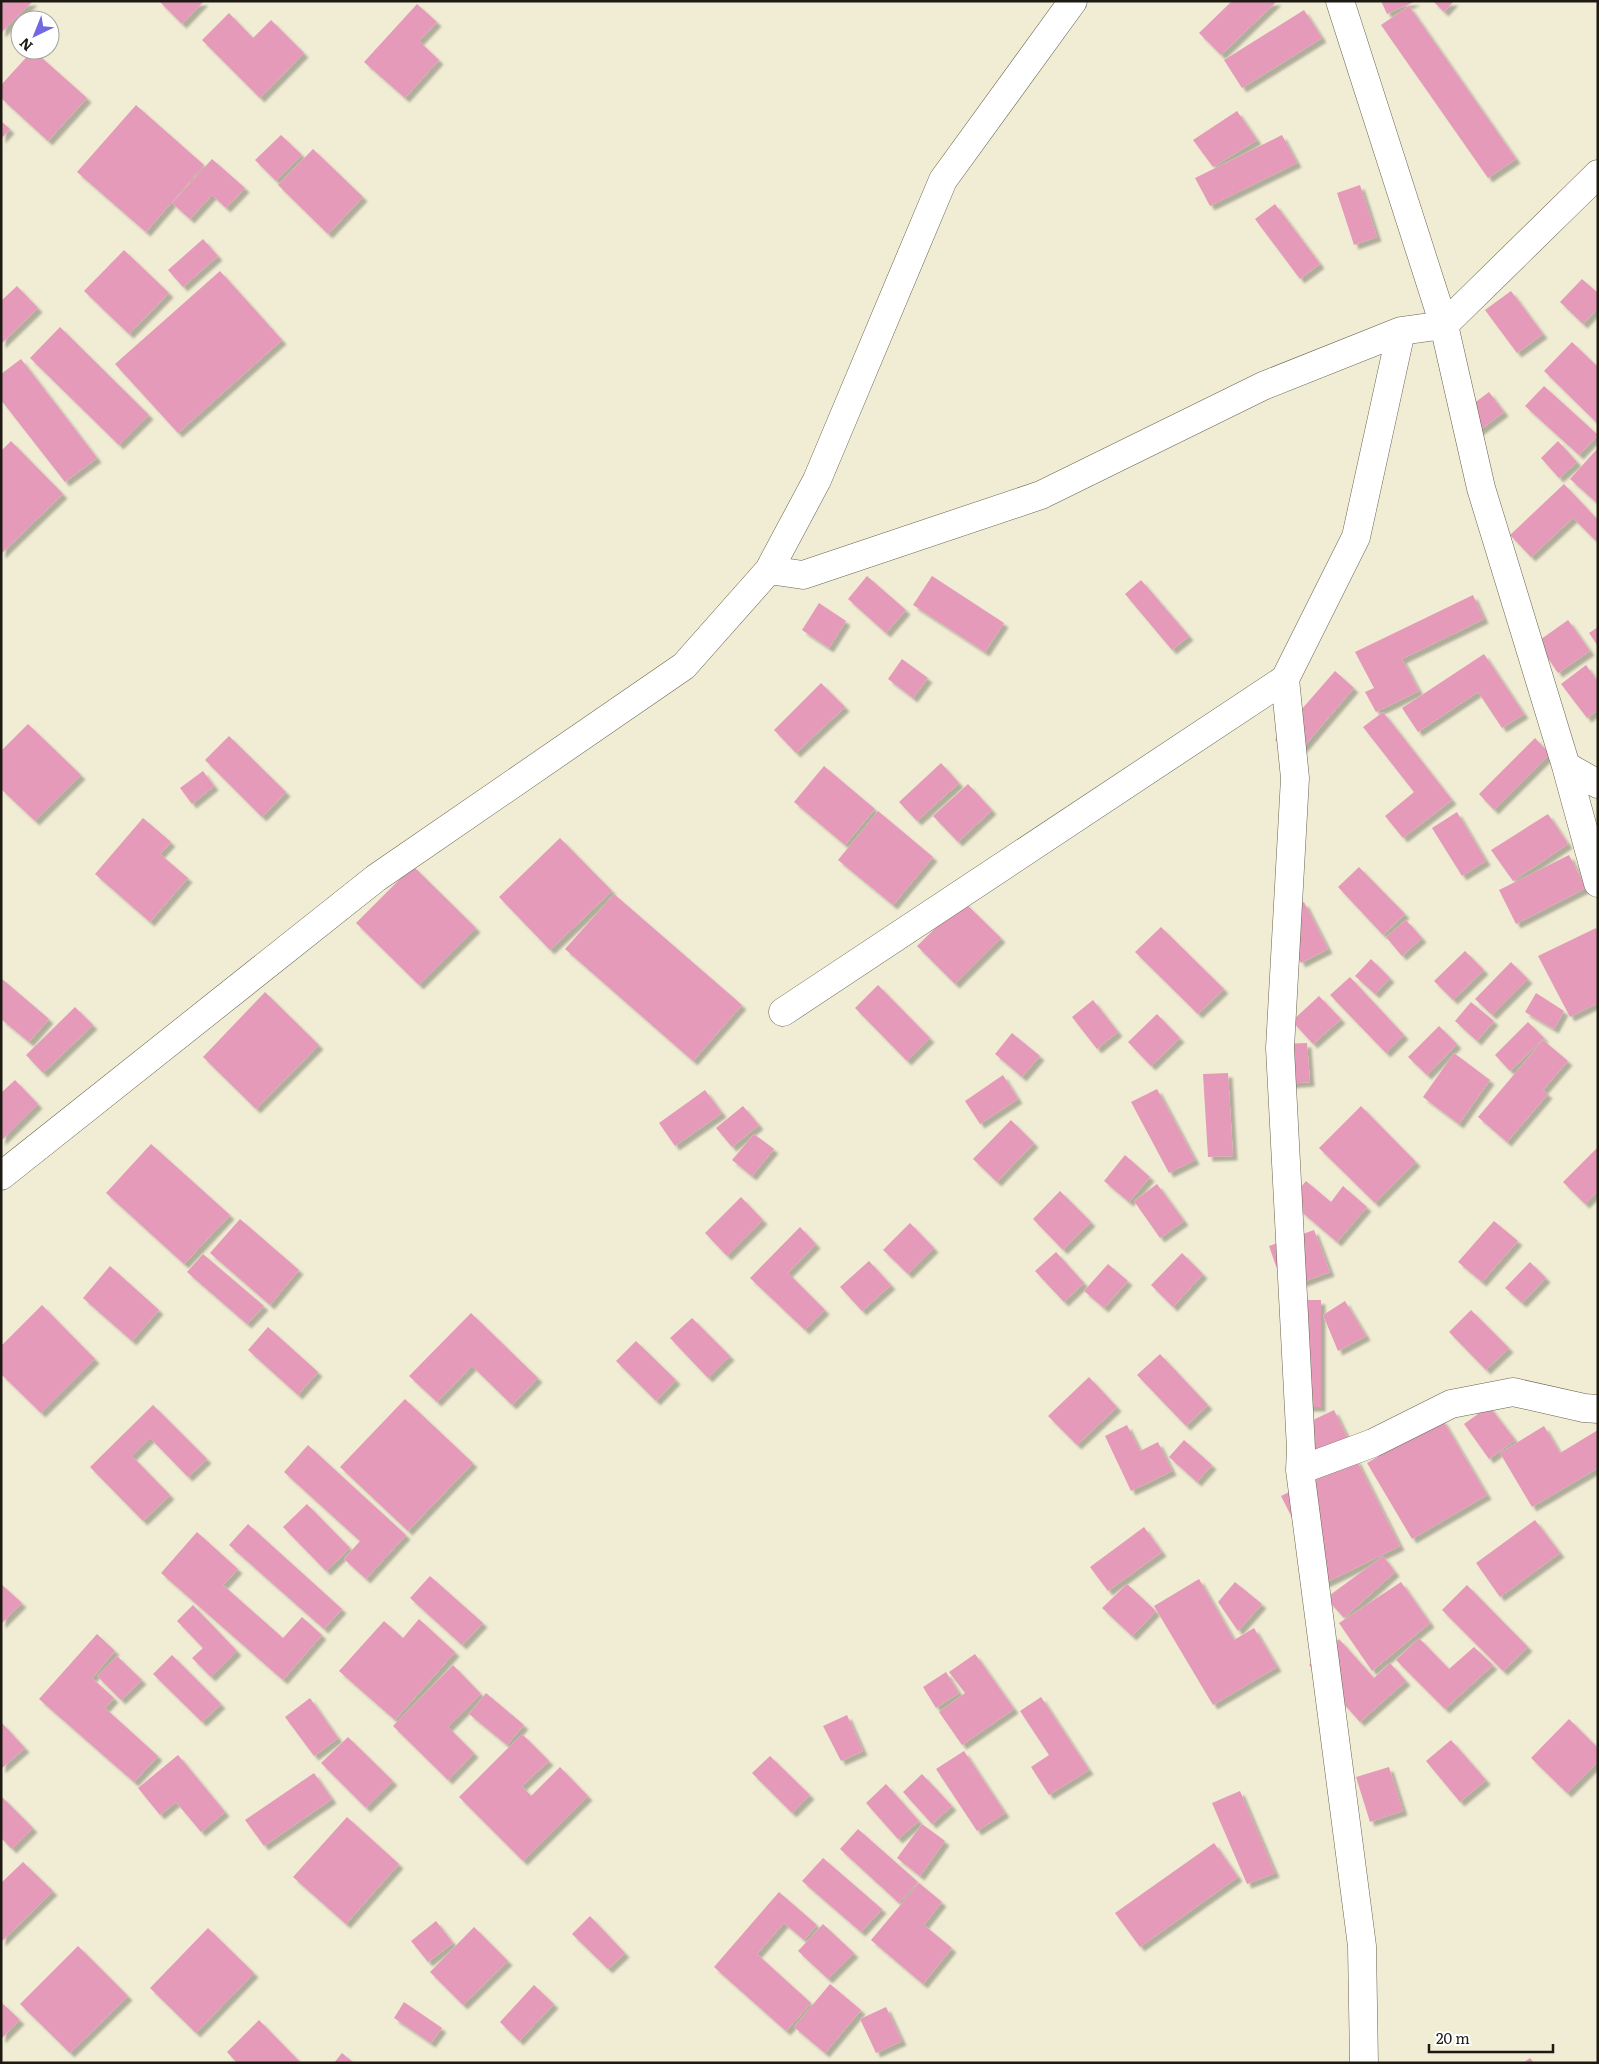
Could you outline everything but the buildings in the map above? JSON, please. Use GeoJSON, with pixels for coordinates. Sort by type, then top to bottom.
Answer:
{"type":"FeatureCollection","features":[{"type":"Feature","properties":{"kind":"street"},"geometry":{"type":"LineString","coordinates":[[1,1176],[376,878],[684,666],[769,570],[817,480],[943,180],[1073,1]]}},
{"type":"Feature","properties":{"kind":"street"},"geometry":{"type":"LineString","coordinates":[[1340,1],[1444,325],[1481,488],[1566,766],[1598,883]]}},
{"type":"Feature","properties":{"kind":"street"},"geometry":{"type":"LineString","coordinates":[[769,570],[803,576],[1041,496],[1263,386],[1401,331],[1444,325],[1598,174]]}},
{"type":"Feature","properties":{"kind":"street"},"geometry":{"type":"LineString","coordinates":[[783,1012],[1285,679],[1356,537],[1401,331]]}},
{"type":"Feature","properties":{"kind":"street"},"geometry":{"type":"LineString","coordinates":[[1285,679],[1295,778],[1280,1048],[1301,1449],[1300,1470],[1362,1946],[1364,2063]]}},
{"type":"Feature","properties":{"kind":"street"},"geometry":{"type":"LineString","coordinates":[[1566,766],[1598,784]]}},
{"type":"Feature","properties":{"kind":"street"},"geometry":{"type":"LineString","coordinates":[[1300,1470],[1373,1443],[1451,1404],[1513,1392],[1584,1408],[1598,1409]]}}]}
